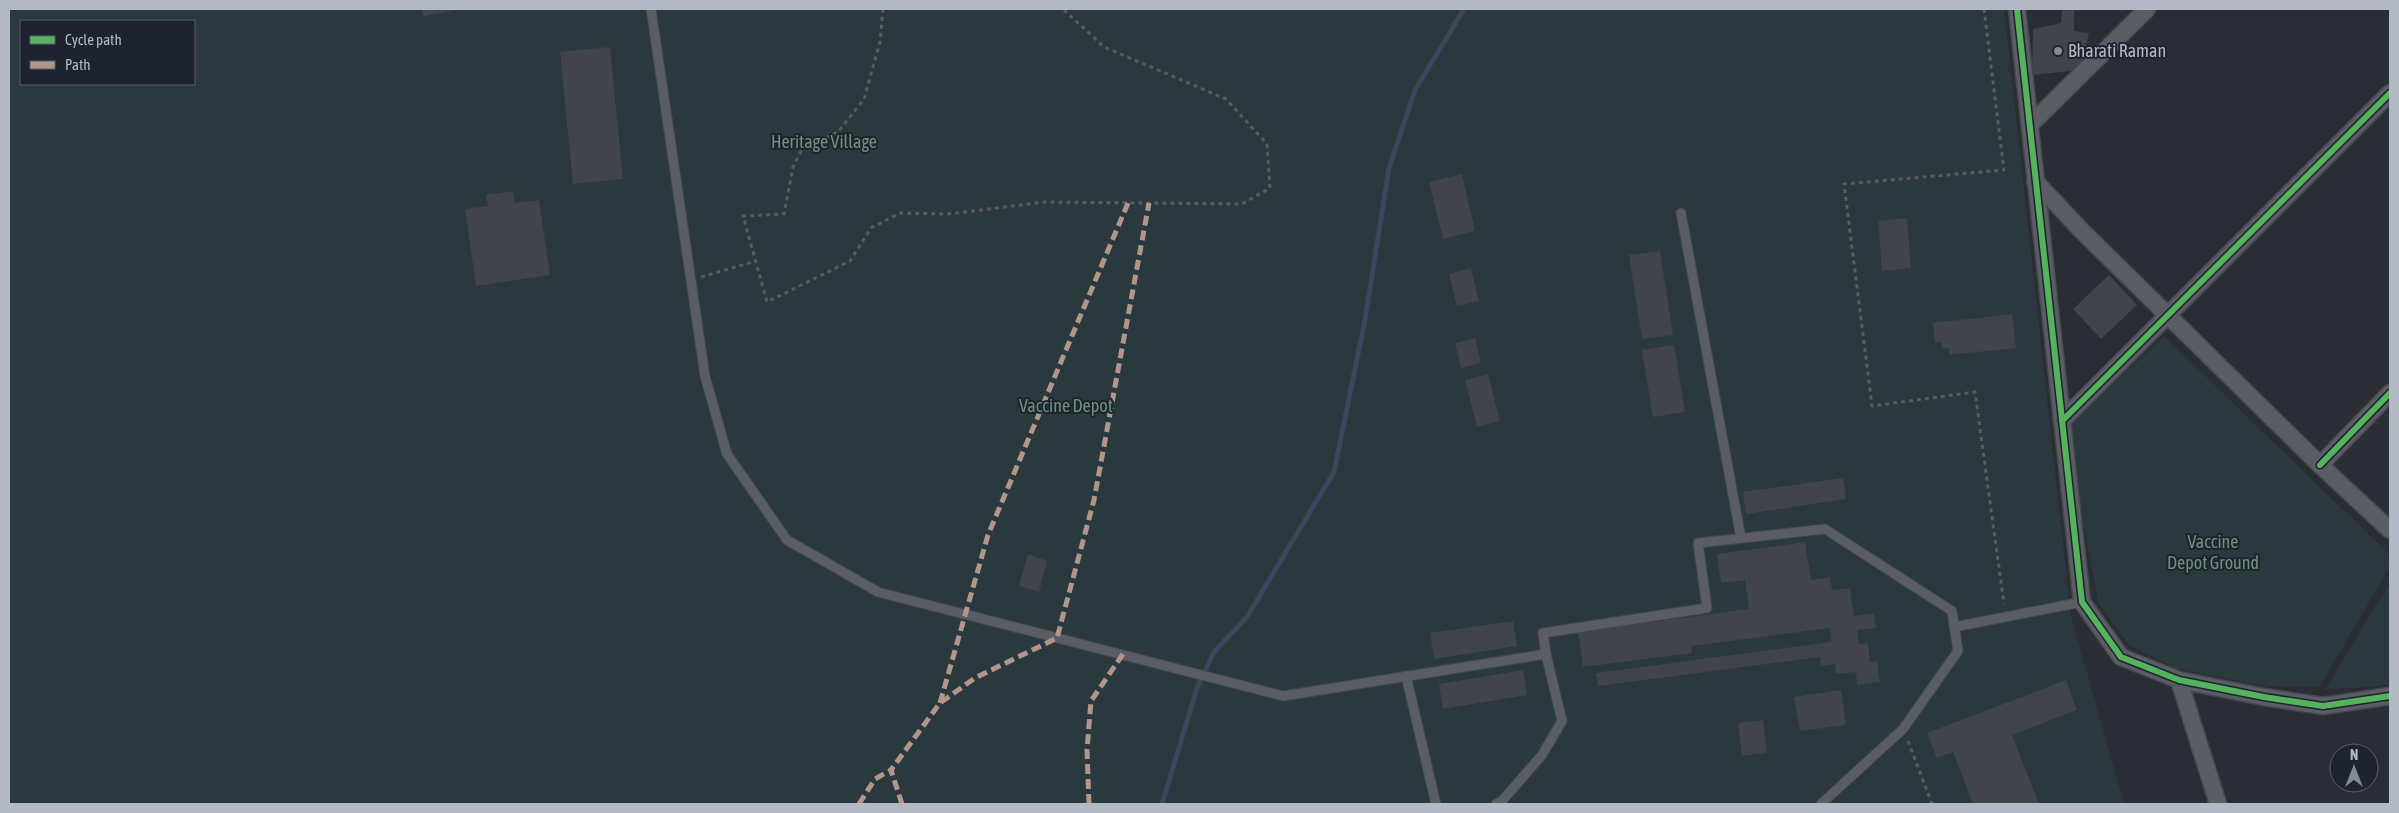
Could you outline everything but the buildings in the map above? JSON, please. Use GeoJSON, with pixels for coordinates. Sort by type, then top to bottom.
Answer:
{"type":"FeatureCollection","features":[{"type":"Feature","properties":{"kind":"street"},"geometry":{"type":"LineString","coordinates":[[2017,9],[2082,602],[2121,657],[2179,680],[2264,697],[2323,706],[2390,696]]}},
{"type":"Feature","properties":{"kind":"street"},"geometry":{"type":"LineString","coordinates":[[2030,125],[2147,9]]}},
{"type":"Feature","properties":{"kind":"street"},"geometry":{"type":"LineString","coordinates":[[2062,421],[2390,93]]}},
{"type":"Feature","properties":{"kind":"street"},"geometry":{"type":"LineString","coordinates":[[2035,181],[2081,230],[2320,465],[2390,530]]}},
{"type":"Feature","properties":{"kind":"street"},"geometry":{"type":"LineString","coordinates":[[2320,465],[2390,393]]}},
{"type":"Feature","properties":{"kind":"street"},"geometry":{"type":"LineString","coordinates":[[2179,680],[2218,804]]}},
{"type":"Feature","properties":{"kind":"lane"},"geometry":{"type":"LineString","coordinates":[[651,9],[705,376],[727,454],[787,540],[878,592],[1284,696],[1546,654]]}},
{"type":"Feature","properties":{"kind":"lane"},"geometry":{"type":"LineString","coordinates":[[1681,213],[1740,538]]}},
{"type":"Feature","properties":{"kind":"lane"},"geometry":{"type":"LineString","coordinates":[[1496,804],[1502,801],[1542,754],[1562,721],[1543,633],[1707,608],[1698,543],[1825,529],[1952,611],[1958,651],[1903,729],[1821,804]]}},
{"type":"Feature","properties":{"kind":"lane"},"geometry":{"type":"LineString","coordinates":[[1954,627],[2082,602]]}},
{"type":"Feature","properties":{"kind":"lane"},"geometry":{"type":"LineString","coordinates":[[1406,676],[1436,804]]}},
{"type":"Feature","properties":{"kind":"path"},"geometry":{"type":"LineString","coordinates":[[883,9],[880,42],[864,100],[838,132],[802,149],[793,166],[784,214],[743,216],[767,302],[850,261],[871,228],[900,213],[948,214],[1045,202],[1242,204],[1270,188],[1267,144],[1226,99],[1104,47],[1063,9]]}},
{"type":"Feature","properties":{"kind":"path"},"geometry":{"type":"LineString","coordinates":[[1984,9],[2004,170],[1844,184],[1872,406],[1975,392],[2006,617]]}},
{"type":"Feature","properties":{"kind":"path"},"geometry":{"type":"LineString","coordinates":[[691,280],[756,261]]}},
{"type":"Feature","properties":{"kind":"path"},"geometry":{"type":"LineString","coordinates":[[1903,729],[1932,804]]}},
{"type":"Feature","properties":{"kind":"green space","name":"Vaccine Depot"},"geometry":{"type":"Polygon","coordinates":[[[9,9],[2004,9],[2071,616],[2124,804],[9,804],[9,9]]]}},
{"type":"Feature","properties":{"kind":"green space","name":"Vaccine Depot Ground"},"geometry":{"type":"Polygon","coordinates":[[[2164,336],[2390,555],[2390,567],[2319,687],[2265,686],[2177,669],[2129,645],[2099,604],[2082,516],[2072,424],[2164,336]]]}},
{"type":"Feature","properties":{"kind":"green space"},"geometry":{"type":"Polygon","coordinates":[[[2390,583],[2390,685],[2325,690],[2390,583]]]}},
{"type":"Feature","properties":{"kind":"waterway"},"geometry":{"type":"LineString","coordinates":[[1162,804],[1197,688],[1214,652],[1247,617],[1334,472],[1365,320],[1389,168],[1415,90],[1464,9]]}},
{"type":"Feature","properties":{"kind":"marked path"},"geometry":{"type":"LineString","coordinates":[[940,703],[988,535],[1128,203]]}},
{"type":"Feature","properties":{"kind":"marked path"},"geometry":{"type":"LineString","coordinates":[[902,804],[891,770],[940,703],[975,678],[1057,638],[1094,500],[1149,203]]}},
{"type":"Feature","properties":{"kind":"marked path"},"geometry":{"type":"LineString","coordinates":[[1089,804],[1087,750],[1091,701],[1123,654]]}},
{"type":"Feature","properties":{"kind":"marked path"},"geometry":{"type":"LineString","coordinates":[[859,804],[875,779],[891,770]]}},
{"type":"Feature","properties":{"kind":"cycle path"},"geometry":{"type":"LineString","coordinates":[[2017,9],[2082,602],[2121,657],[2179,680],[2264,697],[2323,706],[2390,696]]}},
{"type":"Feature","properties":{"kind":"cycle path"},"geometry":{"type":"LineString","coordinates":[[2062,421],[2390,93]]}},
{"type":"Feature","properties":{"kind":"cycle path"},"geometry":{"type":"LineString","coordinates":[[2320,465],[2390,393]]}},
{"type":"Feature","properties":{"kind":"place","name":"Bharati Raman"},"geometry":{"type":"Point","coordinates":[2058,51]}},
{"type":"Feature","properties":{"kind":"park label","name":"Heritage Village"},"geometry":{"type":"Point","coordinates":[824,142]}}]}
